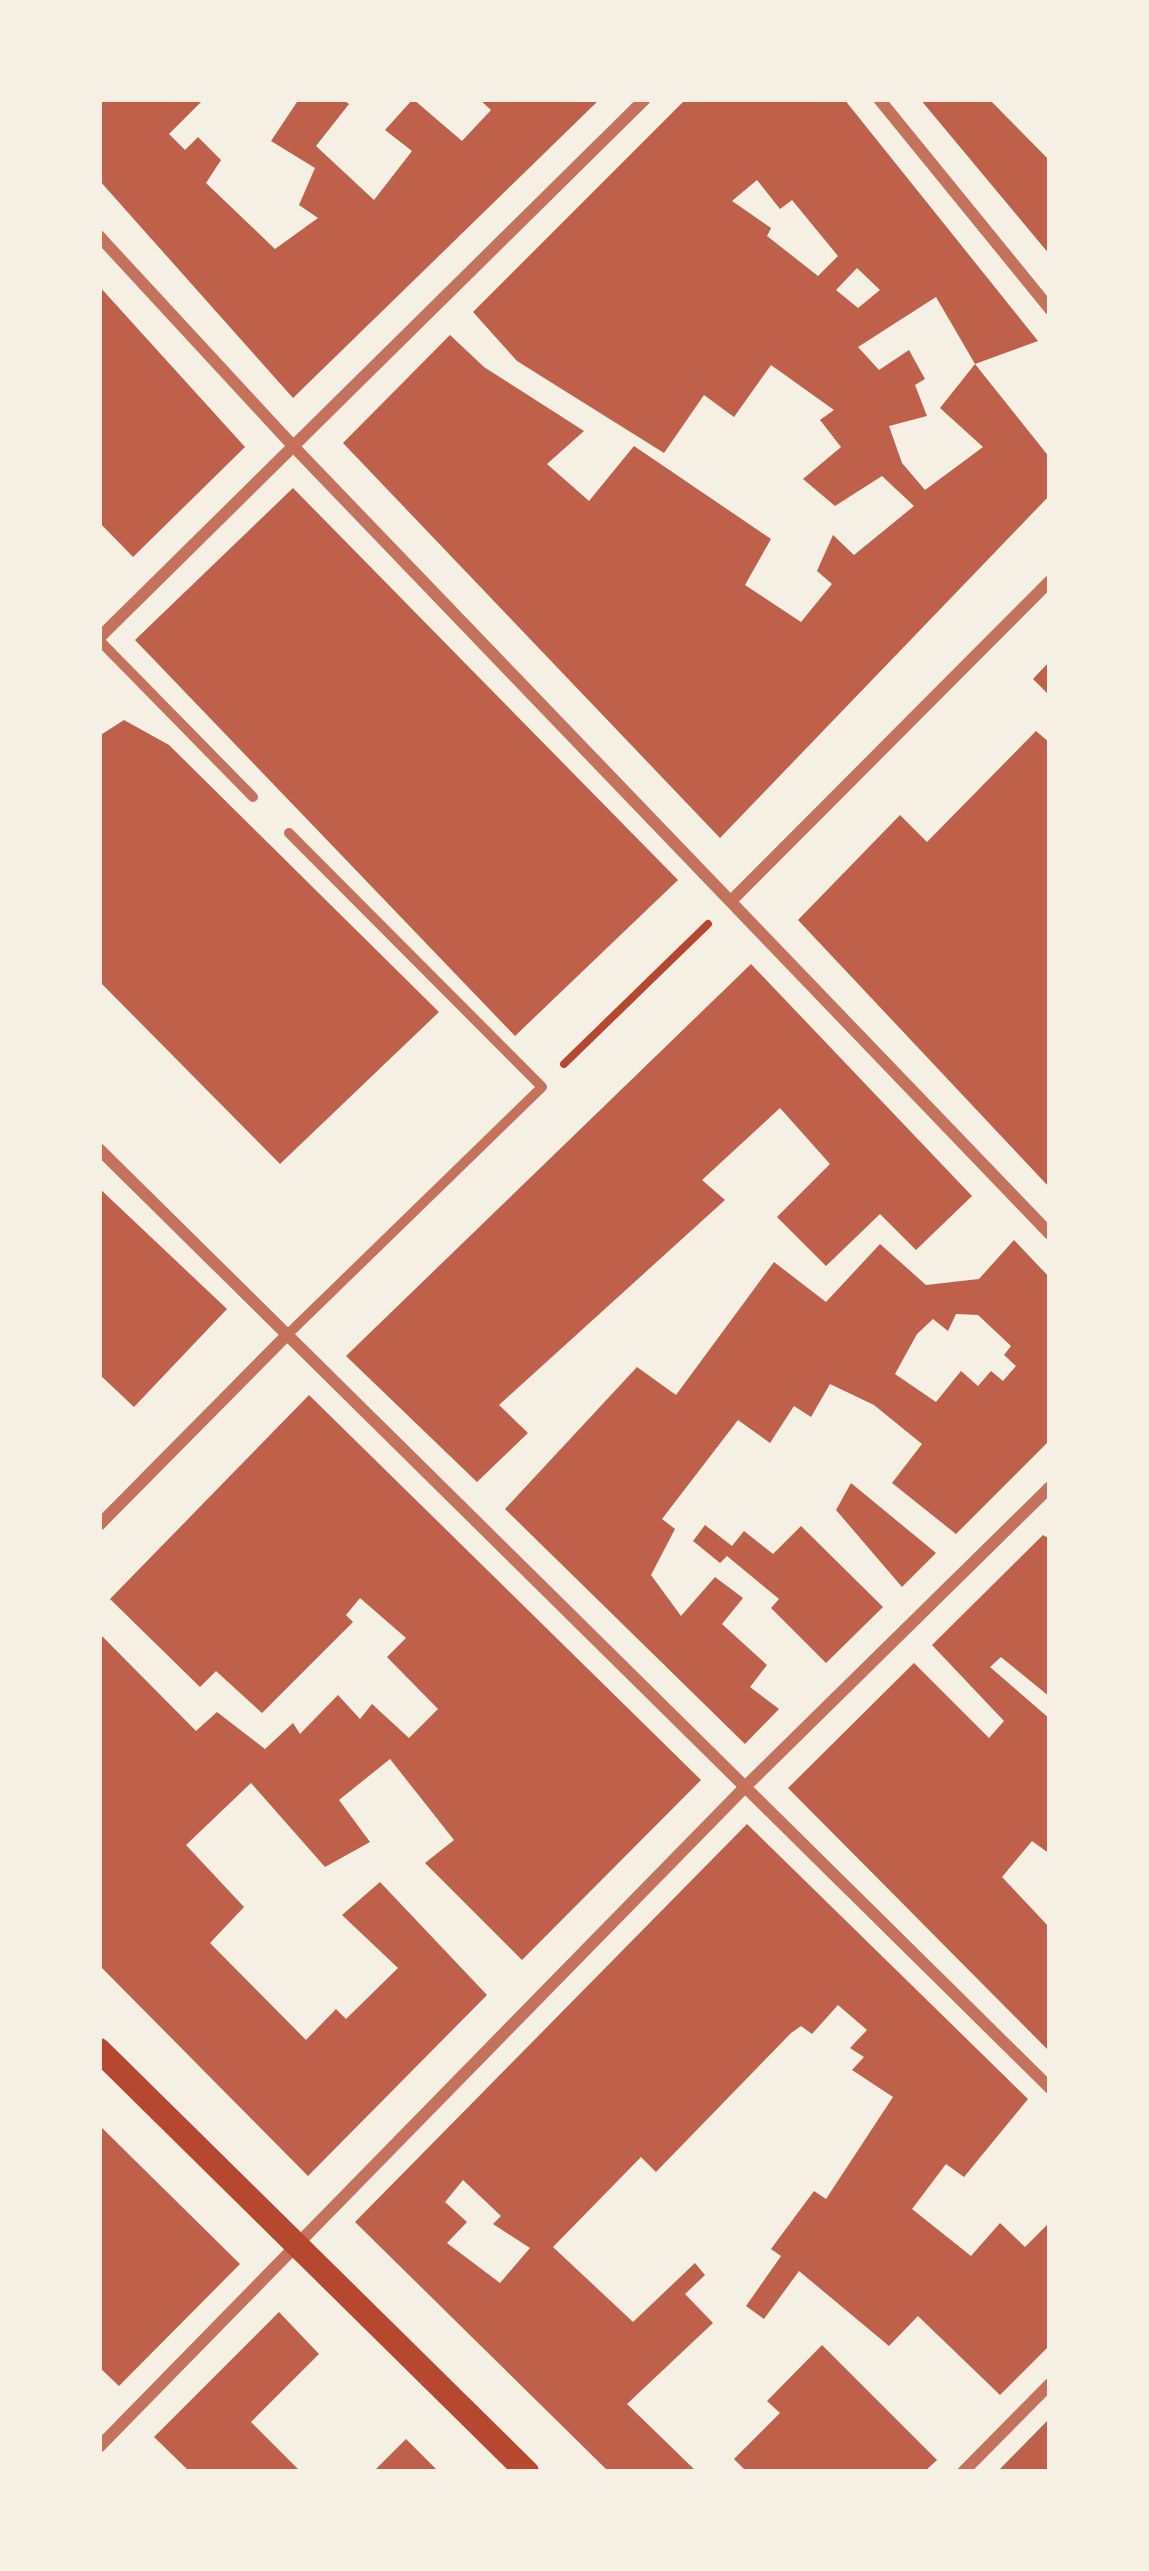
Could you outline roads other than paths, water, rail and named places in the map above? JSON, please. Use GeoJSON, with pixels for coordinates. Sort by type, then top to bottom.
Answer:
{"type":"FeatureCollection","features":[{"type":"Feature","properties":{"kind":"main road"},"geometry":{"type":"LineString","coordinates":[[99,2050],[299,2242],[527,2472]]}},
{"type":"Feature","properties":{"kind":"street"},"geometry":{"type":"LineString","coordinates":[[253,797],[99,639],[645,99]]}},
{"type":"Feature","properties":{"kind":"street"},"geometry":{"type":"LineString","coordinates":[[879,99],[1050,309]]}},
{"type":"Feature","properties":{"kind":"street"},"geometry":{"type":"LineString","coordinates":[[99,236],[294,447],[734,899],[1050,1234]]}},
{"type":"Feature","properties":{"kind":"street"},"geometry":{"type":"LineString","coordinates":[[734,899],[1050,580]]}},
{"type":"Feature","properties":{"kind":"street"},"geometry":{"type":"LineString","coordinates":[[99,1525],[542,1087],[289,833]]}},
{"type":"Feature","properties":{"kind":"street"},"geometry":{"type":"LineString","coordinates":[[99,1149],[1050,2088]]}},
{"type":"Feature","properties":{"kind":"street"},"geometry":{"type":"LineString","coordinates":[[99,2447],[747,1785],[1050,1486]]}},
{"type":"Feature","properties":{"kind":"street"},"geometry":{"type":"LineString","coordinates":[[963,2472],[1050,2384]]}}]}
